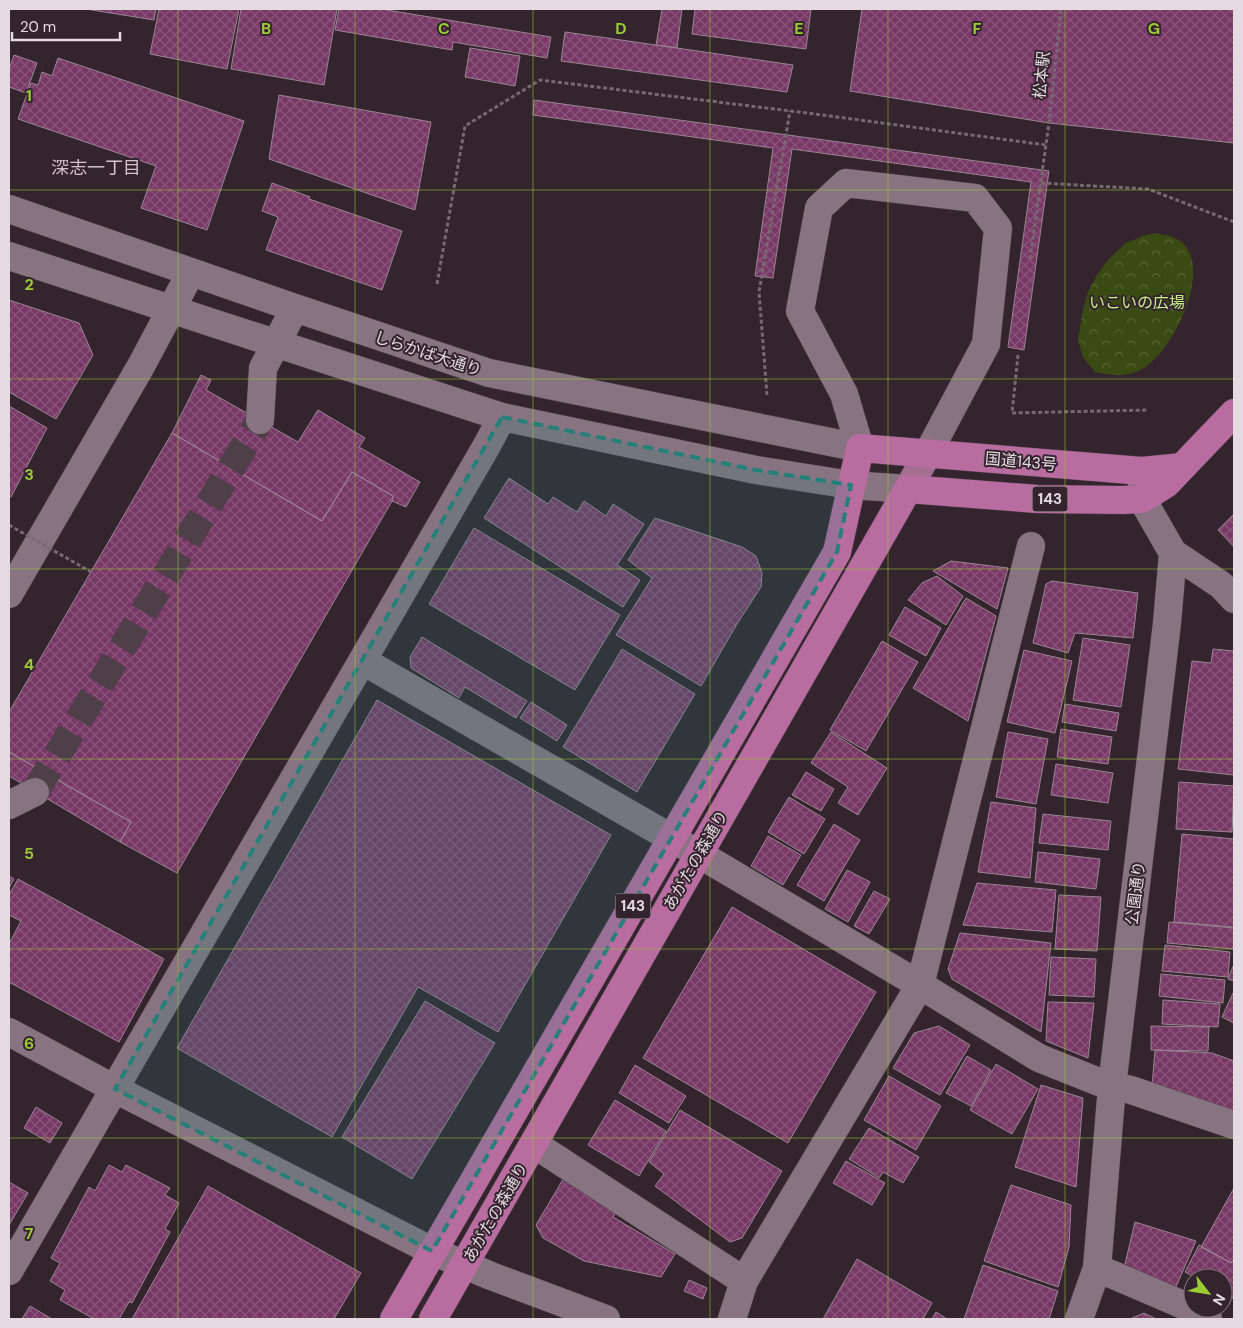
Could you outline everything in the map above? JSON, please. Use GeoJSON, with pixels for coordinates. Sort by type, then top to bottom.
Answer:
{"type":"FeatureCollection","features":[{"type":"Feature","properties":{"kind":"highway","name":"143"},"geometry":{"type":"LineString","coordinates":[[908,489],[1036,499],[1142,499],[1166,484],[1234,413]]}},
{"type":"Feature","properties":{"kind":"highway","name":"国道143号"},"geometry":{"type":"LineString","coordinates":[[860,448],[1142,471],[1182,467]]}},
{"type":"Feature","properties":{"kind":"highway","name":"あがたの森通り"},"geometry":{"type":"LineString","coordinates":[[394,1319],[837,552],[860,448]]}},
{"type":"Feature","properties":{"kind":"highway","name":"あがたの森通り"},"geometry":{"type":"LineString","coordinates":[[433,1319],[908,489]]}},
{"type":"Feature","properties":{"kind":"main road","name":"あがたの森通り"},"geometry":{"type":"LineString","coordinates":[[908,489],[928,453]]}},
{"type":"Feature","properties":{"kind":"street"},"geometry":{"type":"LineString","coordinates":[[860,448],[844,394],[800,311],[819,208],[846,182],[975,198],[998,228],[986,344],[928,453]]}},
{"type":"Feature","properties":{"kind":"street","name":"しらかば大通り"},"geometry":{"type":"LineString","coordinates":[[9,209],[489,373],[860,448]]}},
{"type":"Feature","properties":{"kind":"street"},"geometry":{"type":"LineString","coordinates":[[9,256],[502,417],[756,470],[851,485],[908,489]]}},
{"type":"Feature","properties":{"kind":"street"},"geometry":{"type":"LineString","coordinates":[[9,594],[140,366],[191,272]]}},
{"type":"Feature","properties":{"kind":"street"},"geometry":{"type":"LineString","coordinates":[[260,420],[262,368],[295,308]]}},
{"type":"Feature","properties":{"kind":"street"},"geometry":{"type":"LineString","coordinates":[[9,1271],[486,448],[502,417]]}},
{"type":"Feature","properties":{"kind":"street"},"geometry":{"type":"LineString","coordinates":[[1142,471],[1142,499],[1173,554],[1221,586],[1234,600]]}},
{"type":"Feature","properties":{"kind":"street"},"geometry":{"type":"LineString","coordinates":[[732,1319],[744,1281],[920,985],[1031,546]]}},
{"type":"Feature","properties":{"kind":"street","name":"公園通り"},"geometry":{"type":"LineString","coordinates":[[1079,1319],[1097,1268],[1112,1086],[1167,624],[1173,554]]}},
{"type":"Feature","properties":{"kind":"street"},"geometry":{"type":"LineString","coordinates":[[363,661],[699,854],[1039,1058],[1099,1082],[1131,1090],[1234,1125]]}},
{"type":"Feature","properties":{"kind":"street"},"geometry":{"type":"LineString","coordinates":[[9,806],[35,792]]}},
{"type":"Feature","properties":{"kind":"street"},"geometry":{"type":"LineString","coordinates":[[9,1032],[114,1089],[432,1251],[606,1319]]}},
{"type":"Feature","properties":{"kind":"street"},"geometry":{"type":"LineString","coordinates":[[534,1144],[744,1281]]}},
{"type":"Feature","properties":{"kind":"street"},"geometry":{"type":"LineString","coordinates":[[1097,1268],[1188,1307],[1208,1319]]}},
{"type":"Feature","properties":{"kind":"path","name":"松本駅"},"geometry":{"type":"LineString","coordinates":[[1029,267],[1046,144],[1061,9]]}},
{"type":"Feature","properties":{"kind":"path"},"geometry":{"type":"LineString","coordinates":[[437,284],[464,126],[540,80],[1046,144]]}},
{"type":"Feature","properties":{"kind":"path"},"geometry":{"type":"LineString","coordinates":[[768,398],[759,292],[790,111]]}},
{"type":"Feature","properties":{"kind":"path"},"geometry":{"type":"LineString","coordinates":[[1041,183],[1148,189],[1234,222]]}},
{"type":"Feature","properties":{"kind":"path"},"geometry":{"type":"LineString","coordinates":[[1018,354],[1012,413],[1148,410]]}},
{"type":"Feature","properties":{"kind":"path"},"geometry":{"type":"LineString","coordinates":[[9,525],[91,572]]}},
{"type":"Feature","properties":{"kind":"highlighted area"},"geometry":{"type":"Polygon","coordinates":[[[502,417],[756,470],[851,485],[837,552],[432,1251],[115,1089],[502,417]]]}},
{"type":"Feature","properties":{"kind":"green space","name":"いこいの広場"},"geometry":{"type":"Polygon","coordinates":[[[1155,233],[1177,239],[1188,251],[1193,267],[1192,287],[1186,308],[1177,328],[1165,347],[1152,361],[1140,370],[1118,375],[1095,372],[1083,357],[1078,340],[1088,292],[1108,260],[1126,243],[1155,233]]]}},
{"type":"Feature","properties":{"kind":"building"},"geometry":{"type":"Polygon","coordinates":[[[86,9],[156,9],[154,20],[86,9]]]}},
{"type":"Feature","properties":{"kind":"building"},"geometry":{"type":"Polygon","coordinates":[[[159,9],[239,9],[227,69],[150,54],[159,9]]]}},
{"type":"Feature","properties":{"kind":"building"},"geometry":{"type":"Polygon","coordinates":[[[241,9],[337,9],[324,85],[231,69],[241,9]]]}},
{"type":"Feature","properties":{"kind":"building"},"geometry":{"type":"Polygon","coordinates":[[[339,9],[381,9],[551,37],[547,58],[453,42],[452,50],[335,30],[339,9]]]}},
{"type":"Feature","properties":{"kind":"building"},"geometry":{"type":"Polygon","coordinates":[[[662,9],[682,9],[677,48],[656,45],[662,9]]]}},
{"type":"Feature","properties":{"kind":"building"},"geometry":{"type":"Polygon","coordinates":[[[695,9],[811,9],[806,49],[692,34],[695,9]]]}},
{"type":"Feature","properties":{"kind":"building"},"geometry":{"type":"Polygon","coordinates":[[[862,9],[1234,9],[1234,143],[1049,123],[850,91],[862,9]]]}},
{"type":"Feature","properties":{"kind":"building"},"geometry":{"type":"Polygon","coordinates":[[[565,32],[793,65],[787,92],[561,61],[565,32]]]}},
{"type":"Feature","properties":{"kind":"building"},"geometry":{"type":"Polygon","coordinates":[[[470,48],[520,56],[515,86],[465,77],[470,48]]]}},
{"type":"Feature","properties":{"kind":"building"},"geometry":{"type":"Polygon","coordinates":[[[14,55],[37,63],[26,93],[9,87],[9,69],[14,55]]]}},
{"type":"Feature","properties":{"kind":"building"},"geometry":{"type":"Polygon","coordinates":[[[58,58],[244,121],[207,230],[141,208],[156,166],[18,119],[31,83],[38,85],[42,72],[52,76],[58,58]]]}},
{"type":"Feature","properties":{"kind":"building"},"geometry":{"type":"Polygon","coordinates":[[[279,95],[431,122],[415,210],[269,159],[279,95]]]}},
{"type":"Feature","properties":{"kind":"building"},"geometry":{"type":"Polygon","coordinates":[[[534,100],[1049,171],[1024,350],[1008,347],[1031,182],[792,149],[773,278],[755,276],[773,148],[533,115],[534,100]]]}},
{"type":"Feature","properties":{"kind":"building"},"geometry":{"type":"Polygon","coordinates":[[[272,183],[310,197],[309,199],[402,231],[382,290],[266,250],[278,217],[262,211],[272,183]]]}},
{"type":"Feature","properties":{"kind":"building"},"geometry":{"type":"Polygon","coordinates":[[[9,300],[79,323],[93,355],[56,419],[9,392],[9,300]]]}},
{"type":"Feature","properties":{"kind":"building"},"geometry":{"type":"Polygon","coordinates":[[[201,375],[211,380],[206,390],[298,442],[318,410],[365,438],[359,447],[420,482],[406,507],[392,501],[393,496],[352,472],[322,521],[172,433],[201,375]]]}},
{"type":"Feature","properties":{"kind":"building"},"geometry":{"type":"Polygon","coordinates":[[[9,406],[47,428],[11,497],[9,496],[9,406]]]}},
{"type":"Feature","properties":{"kind":"building"},"geometry":{"type":"Polygon","coordinates":[[[172,433],[322,521],[352,472],[393,496],[392,501],[177,873],[120,842],[131,822],[9,752],[9,712],[172,433]]]}},
{"type":"Feature","properties":{"kind":"building"},"geometry":{"type":"Polygon","coordinates":[[[509,478],[548,504],[553,497],[577,512],[584,501],[606,516],[613,504],[644,524],[617,565],[640,580],[623,607],[484,518],[509,478]]]}},
{"type":"Feature","properties":{"kind":"building"},"geometry":{"type":"Polygon","coordinates":[[[1234,514],[1234,547],[1218,530],[1234,514]]]}},
{"type":"Feature","properties":{"kind":"building"},"geometry":{"type":"Polygon","coordinates":[[[655,518],[742,547],[756,556],[762,573],[761,587],[701,686],[616,635],[652,578],[628,560],[655,518]]]}},
{"type":"Feature","properties":{"kind":"building"},"geometry":{"type":"Polygon","coordinates":[[[474,528],[620,615],[575,690],[429,604],[474,528]]]}},
{"type":"Feature","properties":{"kind":"building"},"geometry":{"type":"Polygon","coordinates":[[[951,561],[1008,568],[997,609],[933,571],[951,561]]]}},
{"type":"Feature","properties":{"kind":"building"},"geometry":{"type":"Polygon","coordinates":[[[937,576],[963,596],[946,625],[908,600],[922,583],[937,576]]]}},
{"type":"Feature","properties":{"kind":"building"},"geometry":{"type":"Polygon","coordinates":[[[1052,581],[1138,593],[1133,638],[1075,633],[1068,653],[1033,643],[1046,584],[1052,581]]]}},
{"type":"Feature","properties":{"kind":"building"},"geometry":{"type":"Polygon","coordinates":[[[966,598],[996,616],[968,721],[913,688],[966,598]]]}},
{"type":"Feature","properties":{"kind":"building"},"geometry":{"type":"Polygon","coordinates":[[[905,607],[941,628],[926,656],[889,635],[905,607]]]}},
{"type":"Feature","properties":{"kind":"building"},"geometry":{"type":"Polygon","coordinates":[[[422,637],[527,701],[516,718],[465,687],[459,698],[411,668],[410,657],[422,637]]]}},
{"type":"Feature","properties":{"kind":"building"},"geometry":{"type":"Polygon","coordinates":[[[1083,638],[1130,645],[1121,707],[1073,700],[1083,638]]]}},
{"type":"Feature","properties":{"kind":"building"},"geometry":{"type":"Polygon","coordinates":[[[882,641],[918,662],[866,751],[830,730],[882,641]]]}},
{"type":"Feature","properties":{"kind":"building"},"geometry":{"type":"Polygon","coordinates":[[[622,649],[695,694],[637,792],[563,747],[622,649]]]}},
{"type":"Feature","properties":{"kind":"building"},"geometry":{"type":"Polygon","coordinates":[[[1213,649],[1234,651],[1234,775],[1178,769],[1192,661],[1211,663],[1213,649]]]}},
{"type":"Feature","properties":{"kind":"building"},"geometry":{"type":"Polygon","coordinates":[[[1024,650],[1072,661],[1055,733],[1007,722],[1024,650]]]}},
{"type":"Feature","properties":{"kind":"building"},"geometry":{"type":"Polygon","coordinates":[[[377,700],[611,835],[498,1032],[418,987],[332,1137],[177,1048],[377,700]]]}},
{"type":"Feature","properties":{"kind":"building"},"geometry":{"type":"Polygon","coordinates":[[[531,702],[567,725],[557,741],[520,718],[531,702]]]}},
{"type":"Feature","properties":{"kind":"building"},"geometry":{"type":"Polygon","coordinates":[[[1065,704],[1119,713],[1116,731],[1062,722],[1065,704]]]}},
{"type":"Feature","properties":{"kind":"building"},"geometry":{"type":"Polygon","coordinates":[[[1061,729],[1112,737],[1108,764],[1057,757],[1061,729]]]}},
{"type":"Feature","properties":{"kind":"building"},"geometry":{"type":"Polygon","coordinates":[[[831,732],[887,768],[858,815],[838,803],[848,787],[811,763],[831,732]]]}},
{"type":"Feature","properties":{"kind":"building"},"geometry":{"type":"Polygon","coordinates":[[[1008,732],[1048,739],[1036,804],[996,797],[1008,732]]]}},
{"type":"Feature","properties":{"kind":"building"},"geometry":{"type":"Polygon","coordinates":[[[9,752],[131,822],[120,842],[9,776],[9,752]]]}},
{"type":"Feature","properties":{"kind":"building"},"geometry":{"type":"Polygon","coordinates":[[[1056,764],[1113,773],[1108,803],[1051,795],[1056,764]]]}},
{"type":"Feature","properties":{"kind":"building"},"geometry":{"type":"Polygon","coordinates":[[[806,772],[834,789],[821,811],[792,795],[806,772]]]}},
{"type":"Feature","properties":{"kind":"building"},"geometry":{"type":"Polygon","coordinates":[[[1179,782],[1234,786],[1232,832],[1176,829],[1179,782]]]}},
{"type":"Feature","properties":{"kind":"building"},"geometry":{"type":"Polygon","coordinates":[[[789,797],[825,819],[804,854],[768,832],[789,797]]]}},
{"type":"Feature","properties":{"kind":"building"},"geometry":{"type":"Polygon","coordinates":[[[991,802],[1036,808],[1030,878],[978,872],[991,802]]]}},
{"type":"Feature","properties":{"kind":"building"},"geometry":{"type":"Polygon","coordinates":[[[1043,814],[1111,821],[1108,850],[1039,843],[1043,814]]]}},
{"type":"Feature","properties":{"kind":"building"},"geometry":{"type":"Polygon","coordinates":[[[834,824],[860,840],[824,901],[797,885],[834,824]]]}},
{"type":"Feature","properties":{"kind":"building"},"geometry":{"type":"Polygon","coordinates":[[[1182,834],[1234,839],[1234,927],[1174,922],[1182,834]]]}},
{"type":"Feature","properties":{"kind":"building"},"geometry":{"type":"Polygon","coordinates":[[[768,836],[801,855],[783,885],[751,866],[768,836]]]}},
{"type":"Feature","properties":{"kind":"building"},"geometry":{"type":"Polygon","coordinates":[[[1038,852],[1100,859],[1096,889],[1035,882],[1038,852]]]}},
{"type":"Feature","properties":{"kind":"building"},"geometry":{"type":"Polygon","coordinates":[[[847,870],[870,882],[848,922],[825,909],[847,870]]]}},
{"type":"Feature","properties":{"kind":"building"},"geometry":{"type":"Polygon","coordinates":[[[9,876],[14,879],[9,888],[9,876]]]}},
{"type":"Feature","properties":{"kind":"building"},"geometry":{"type":"Polygon","coordinates":[[[18,879],[164,959],[119,1042],[9,982],[9,944],[21,921],[9,915],[9,895],[18,879]]]}},
{"type":"Feature","properties":{"kind":"building"},"geometry":{"type":"Polygon","coordinates":[[[977,883],[1056,890],[1052,932],[963,925],[977,883]]]}},
{"type":"Feature","properties":{"kind":"building"},"geometry":{"type":"Polygon","coordinates":[[[874,891],[890,899],[869,934],[854,926],[874,891]]]}},
{"type":"Feature","properties":{"kind":"building"},"geometry":{"type":"Polygon","coordinates":[[[1059,895],[1101,897],[1097,951],[1055,949],[1059,895]]]}},
{"type":"Feature","properties":{"kind":"building"},"geometry":{"type":"Polygon","coordinates":[[[732,907],[876,992],[788,1143],[643,1058],[732,907]]]}},
{"type":"Feature","properties":{"kind":"building"},"geometry":{"type":"Polygon","coordinates":[[[1169,922],[1234,928],[1234,949],[1167,943],[1169,922]]]}},
{"type":"Feature","properties":{"kind":"building"},"geometry":{"type":"Polygon","coordinates":[[[960,933],[1051,943],[1041,1032],[952,979],[948,969],[960,933]]]}},
{"type":"Feature","properties":{"kind":"building"},"geometry":{"type":"Polygon","coordinates":[[[1165,945],[1230,952],[1228,977],[1162,971],[1165,945]]]}},
{"type":"Feature","properties":{"kind":"building"},"geometry":{"type":"Polygon","coordinates":[[[1051,957],[1096,959],[1094,997],[1049,995],[1051,957]]]}},
{"type":"Feature","properties":{"kind":"building"},"geometry":{"type":"Polygon","coordinates":[[[1234,964],[1234,981],[1228,979],[1234,964]]]}},
{"type":"Feature","properties":{"kind":"building"},"geometry":{"type":"Polygon","coordinates":[[[1161,974],[1225,980],[1223,1003],[1159,996],[1161,974]]]}},
{"type":"Feature","properties":{"kind":"building"},"geometry":{"type":"Polygon","coordinates":[[[1234,991],[1234,1023],[1222,1017],[1234,991]]]}},
{"type":"Feature","properties":{"kind":"building"},"geometry":{"type":"Polygon","coordinates":[[[1163,1000],[1220,1004],[1218,1027],[1162,1024],[1163,1000]]]}},
{"type":"Feature","properties":{"kind":"building"},"geometry":{"type":"Polygon","coordinates":[[[425,1001],[495,1043],[412,1179],[342,1137],[425,1001]]]}},
{"type":"Feature","properties":{"kind":"building"},"geometry":{"type":"Polygon","coordinates":[[[1048,1002],[1094,1003],[1088,1058],[1046,1041],[1048,1002]]]}},
{"type":"Feature","properties":{"kind":"building"},"geometry":{"type":"Polygon","coordinates":[[[939,1026],[970,1045],[940,1095],[893,1068],[914,1033],[939,1026]]]}},
{"type":"Feature","properties":{"kind":"building"},"geometry":{"type":"Polygon","coordinates":[[[1151,1026],[1209,1027],[1208,1051],[1151,1050],[1151,1026]]]}},
{"type":"Feature","properties":{"kind":"building"},"geometry":{"type":"Polygon","coordinates":[[[1155,1050],[1212,1053],[1234,1061],[1234,1112],[1152,1087],[1155,1050]]]}},
{"type":"Feature","properties":{"kind":"building"},"geometry":{"type":"Polygon","coordinates":[[[967,1056],[991,1070],[971,1106],[946,1093],[967,1056]]]}},
{"type":"Feature","properties":{"kind":"building"},"geometry":{"type":"Polygon","coordinates":[[[996,1064],[1038,1089],[1012,1134],[970,1110],[996,1064]]]}},
{"type":"Feature","properties":{"kind":"building"},"geometry":{"type":"Polygon","coordinates":[[[635,1065],[686,1096],[669,1123],[619,1093],[635,1065]]]}},
{"type":"Feature","properties":{"kind":"building"},"geometry":{"type":"Polygon","coordinates":[[[889,1076],[941,1106],[916,1150],[864,1120],[889,1076]]]}},
{"type":"Feature","properties":{"kind":"building"},"geometry":{"type":"Polygon","coordinates":[[[1041,1085],[1083,1098],[1076,1187],[1015,1167],[1041,1085]]]}},
{"type":"Feature","properties":{"kind":"building"},"geometry":{"type":"Polygon","coordinates":[[[615,1100],[666,1131],[639,1176],[588,1145],[615,1100]]]}},
{"type":"Feature","properties":{"kind":"building"},"geometry":{"type":"Polygon","coordinates":[[[36,1107],[62,1123],[50,1143],[24,1128],[36,1107]]]}},
{"type":"Feature","properties":{"kind":"building"},"geometry":{"type":"Polygon","coordinates":[[[680,1110],[782,1171],[742,1238],[730,1242],[655,1186],[664,1174],[649,1162],[680,1110]]]}},
{"type":"Feature","properties":{"kind":"building"},"geometry":{"type":"Polygon","coordinates":[[[869,1128],[919,1157],[903,1183],[883,1172],[879,1178],[849,1159],[869,1128]]]}},
{"type":"Feature","properties":{"kind":"building"},"geometry":{"type":"Polygon","coordinates":[[[846,1161],[885,1183],[872,1205],[833,1183],[846,1161]]]}},
{"type":"Feature","properties":{"kind":"building"},"geometry":{"type":"Polygon","coordinates":[[[109,1165],[122,1172],[126,1165],[170,1188],[165,1195],[179,1203],[165,1229],[170,1232],[132,1303],[129,1302],[119,1319],[94,1319],[60,1300],[65,1290],[50,1281],[60,1263],[51,1258],[89,1187],[95,1191],[109,1165]]]}},
{"type":"Feature","properties":{"kind":"building"},"geometry":{"type":"Polygon","coordinates":[[[565,1176],[619,1208],[613,1217],[675,1254],[661,1277],[584,1261],[543,1238],[536,1225],[565,1176]]]}},
{"type":"Feature","properties":{"kind":"building"},"geometry":{"type":"Polygon","coordinates":[[[9,1182],[28,1193],[9,1225],[9,1182]]]}},
{"type":"Feature","properties":{"kind":"building"},"geometry":{"type":"Polygon","coordinates":[[[1011,1185],[1071,1205],[1069,1247],[1058,1287],[984,1261],[1011,1185]]]}},
{"type":"Feature","properties":{"kind":"building"},"geometry":{"type":"Polygon","coordinates":[[[208,1186],[361,1273],[334,1319],[132,1319],[208,1186]]]}},
{"type":"Feature","properties":{"kind":"building"},"geometry":{"type":"Polygon","coordinates":[[[1234,1188],[1234,1260],[1231,1263],[1201,1247],[1234,1188]]]}},
{"type":"Feature","properties":{"kind":"building"},"geometry":{"type":"Polygon","coordinates":[[[1135,1222],[1196,1241],[1175,1289],[1123,1272],[1135,1222]]]}},
{"type":"Feature","properties":{"kind":"building"},"geometry":{"type":"Polygon","coordinates":[[[1199,1245],[1231,1263],[1234,1260],[1234,1299],[1233,1268],[1187,1268],[1199,1245]]]}},
{"type":"Feature","properties":{"kind":"building"},"geometry":{"type":"Polygon","coordinates":[[[857,1259],[932,1303],[923,1319],[823,1319],[857,1259]]]}},
{"type":"Feature","properties":{"kind":"building"},"geometry":{"type":"Polygon","coordinates":[[[983,1265],[1058,1291],[1049,1319],[964,1319],[983,1265]]]}},
{"type":"Feature","properties":{"kind":"building"},"geometry":{"type":"Polygon","coordinates":[[[689,1280],[707,1288],[703,1299],[684,1291],[689,1280]]]}},
{"type":"Feature","properties":{"kind":"building"},"geometry":{"type":"Polygon","coordinates":[[[30,1306],[52,1319],[22,1319],[30,1306]]]}},
{"type":"Feature","properties":{"kind":"building"},"geometry":{"type":"Polygon","coordinates":[[[936,1312],[947,1319],[932,1319],[936,1312]]]}},
{"type":"Feature","properties":{"kind":"building"},"geometry":{"type":"Polygon","coordinates":[[[1144,1313],[1156,1319],[1130,1319],[1144,1313]]]}},
{"type":"Feature","properties":{"kind":"tunnel"},"geometry":{"type":"LineString","coordinates":[[35,792],[260,420]]}},
{"type":"Feature","properties":{"kind":"district","name":"深志一丁目"},"geometry":{"type":"Point","coordinates":[96,168]}}]}
